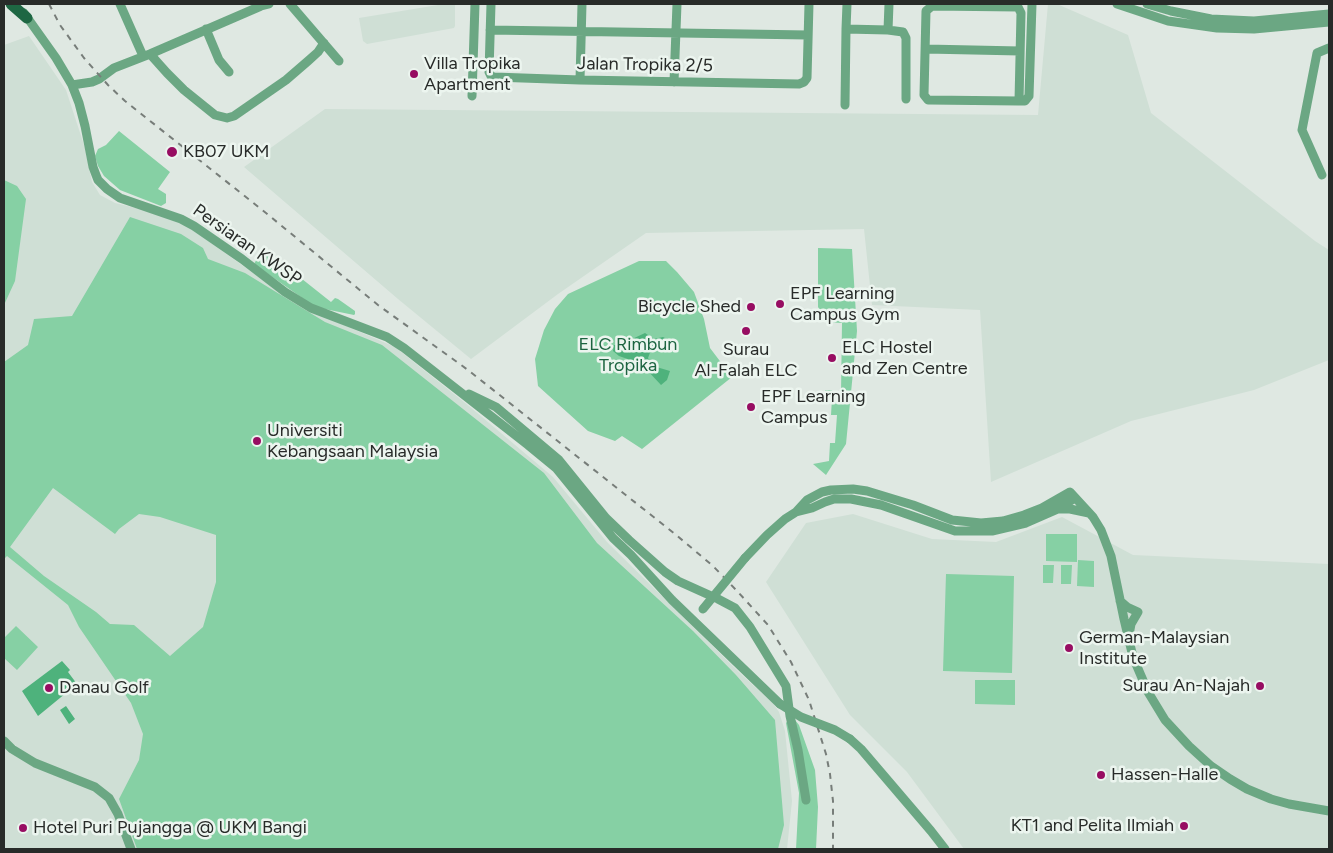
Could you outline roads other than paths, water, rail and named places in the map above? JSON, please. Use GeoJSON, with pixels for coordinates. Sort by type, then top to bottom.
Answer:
{"type":"FeatureCollection","features":[{"type":"Feature","properties":{"kind":"main road"},"geometry":{"type":"LineString","coordinates":[[11,4],[27,18]]}},
{"type":"Feature","properties":{"kind":"street","name":"Persiaran KWSP"},"geometry":{"type":"LineString","coordinates":[[18,4],[72,85],[85,126],[93,167],[98,180],[107,189],[120,198],[174,216],[194,226],[285,292],[311,308],[390,338],[460,391]]}},
{"type":"Feature","properties":{"kind":"street"},"geometry":{"type":"LineString","coordinates":[[120,4],[147,55],[179,86],[215,115],[227,118],[234,116],[286,80],[313,56],[324,43]]}},
{"type":"Feature","properties":{"kind":"street"},"geometry":{"type":"LineString","coordinates":[[241,4],[247,12]]}},
{"type":"Feature","properties":{"kind":"street"},"geometry":{"type":"LineString","coordinates":[[72,85],[92,82],[110,70],[269,4]]}},
{"type":"Feature","properties":{"kind":"street"},"geometry":{"type":"LineString","coordinates":[[290,4],[339,61]]}},
{"type":"Feature","properties":{"kind":"street"},"geometry":{"type":"LineString","coordinates":[[472,96],[475,4]]}},
{"type":"Feature","properties":{"kind":"street"},"geometry":{"type":"LineString","coordinates":[[491,4],[490,30],[808,34],[809,4]]}},
{"type":"Feature","properties":{"kind":"street"},"geometry":{"type":"LineString","coordinates":[[580,80],[582,4]]}},
{"type":"Feature","properties":{"kind":"street"},"geometry":{"type":"LineString","coordinates":[[674,82],[677,4]]}},
{"type":"Feature","properties":{"kind":"street"},"geometry":{"type":"LineString","coordinates":[[845,105],[847,4]]}},
{"type":"Feature","properties":{"kind":"street"},"geometry":{"type":"LineString","coordinates":[[888,4],[888,30]]}},
{"type":"Feature","properties":{"kind":"street"},"geometry":{"type":"LineString","coordinates":[[1019,100],[1021,12],[1018,7],[932,6],[926,11],[924,95],[928,100],[1019,100],[1025,100],[1030,96],[1032,4]]}},
{"type":"Feature","properties":{"kind":"street"},"geometry":{"type":"LineString","coordinates":[[1117,4],[1168,21],[1217,28],[1254,28],[1329,22]]}},
{"type":"Feature","properties":{"kind":"street"},"geometry":{"type":"LineString","coordinates":[[1147,4],[1171,11],[1211,18],[1254,21],[1329,14]]}},
{"type":"Feature","properties":{"kind":"street"},"geometry":{"type":"LineString","coordinates":[[846,27],[903,32],[906,38],[906,99]]}},
{"type":"Feature","properties":{"kind":"street"},"geometry":{"type":"LineString","coordinates":[[206,30],[219,60],[230,72]]}},
{"type":"Feature","properties":{"kind":"street","name":"Jalan Tropika 2/5"},"geometry":{"type":"LineString","coordinates":[[490,30],[490,72],[491,76],[494,77],[799,84],[807,78],[808,34]]}},
{"type":"Feature","properties":{"kind":"street"},"geometry":{"type":"LineString","coordinates":[[1322,175],[1302,130],[1317,53],[1329,48]]}},
{"type":"Feature","properties":{"kind":"street"},"geometry":{"type":"LineString","coordinates":[[926,49],[1020,51]]}},
{"type":"Feature","properties":{"kind":"street"},"geometry":{"type":"LineString","coordinates":[[460,391],[556,468],[613,538],[672,600],[780,704],[800,716],[836,730],[850,739],[945,849]]}},
{"type":"Feature","properties":{"kind":"street"},"geometry":{"type":"LineString","coordinates":[[460,391],[496,407],[559,460],[606,518],[665,572],[678,581],[735,608],[750,627],[786,686],[806,800]]}},
{"type":"Feature","properties":{"kind":"street"},"geometry":{"type":"LineString","coordinates":[[693,619],[760,542],[796,512],[807,500],[831,490],[853,488],[867,491],[913,505],[952,520],[981,523],[1013,519],[1073,495]]}},
{"type":"Feature","properties":{"kind":"street"},"geometry":{"type":"LineString","coordinates":[[796,512],[834,499],[843,498],[866,502],[908,514],[948,529],[963,532],[992,531],[1026,523],[1058,509],[1073,495]]}},
{"type":"Feature","properties":{"kind":"street"},"geometry":{"type":"LineString","coordinates":[[1073,495],[1101,530],[1110,552],[1128,638],[1141,678],[1154,704],[1165,720],[1199,755],[1247,789],[1289,804],[1329,811]]}},
{"type":"Feature","properties":{"kind":"street"},"geometry":{"type":"LineString","coordinates":[[1058,509],[1070,509],[1089,513]]}},
{"type":"Feature","properties":{"kind":"street"},"geometry":{"type":"LineString","coordinates":[[1120,600],[1127,607],[1138,612],[1131,624],[1128,638]]}},
{"type":"Feature","properties":{"kind":"street"},"geometry":{"type":"LineString","coordinates":[[4,741],[12,749],[35,763],[95,787],[109,798],[118,814],[131,849]]}},
{"type":"Feature","properties":{"kind":"street"},"geometry":{"type":"LineString","coordinates":[[931,831],[938,849]]}},
{"type":"Feature","properties":{"kind":"railway"},"geometry":{"type":"LineString","coordinates":[[49,4],[60,25],[84,58],[125,101],[378,305],[468,370],[675,534],[713,566],[738,592],[768,625],[791,662],[809,700],[826,754],[830,774],[833,801],[833,849]]}},
{"type":"Feature","properties":{"kind":"place","name":"Villa Tropika Apartment"},"geometry":{"type":"Point","coordinates":[414,74]}},
{"type":"Feature","properties":{"kind":"place","name":"KB07 UKM"},"geometry":{"type":"Point","coordinates":[172,152]}},
{"type":"Feature","properties":{"kind":"place","name":"EPF Learning Campus Gym"},"geometry":{"type":"Point","coordinates":[780,304]}},
{"type":"Feature","properties":{"kind":"place","name":"Bicycle Shed"},"geometry":{"type":"Point","coordinates":[751,307]}},
{"type":"Feature","properties":{"kind":"place","name":"Surau Al-Falah ELC"},"geometry":{"type":"Point","coordinates":[746,331]}},
{"type":"Feature","properties":{"kind":"place","name":"ELC Hostel and Zen Centre"},"geometry":{"type":"Point","coordinates":[832,358]}},
{"type":"Feature","properties":{"kind":"place","name":"EPF Learning Campus"},"geometry":{"type":"Point","coordinates":[751,407]}},
{"type":"Feature","properties":{"kind":"place","name":"Universiti Kebangsaan Malaysia"},"geometry":{"type":"Point","coordinates":[257,441]}},
{"type":"Feature","properties":{"kind":"place","name":"German-Malaysian Institute"},"geometry":{"type":"Point","coordinates":[1069,648]}},
{"type":"Feature","properties":{"kind":"place","name":"Surau An-Najah"},"geometry":{"type":"Point","coordinates":[1260,686]}},
{"type":"Feature","properties":{"kind":"place","name":"Danau Golf"},"geometry":{"type":"Point","coordinates":[49,688]}},
{"type":"Feature","properties":{"kind":"place","name":"Hassen-Halle"},"geometry":{"type":"Point","coordinates":[1101,775]}},
{"type":"Feature","properties":{"kind":"place","name":"KT1 and Pelita Ilmiah"},"geometry":{"type":"Point","coordinates":[1184,826]}},
{"type":"Feature","properties":{"kind":"place","name":"Hotel Puri Pujangga @ UKM Bangi"},"geometry":{"type":"Point","coordinates":[23,828]}},
{"type":"Feature","properties":{"kind":"park label","name":"ELC Rimbun Tropika"},"geometry":{"type":"Point","coordinates":[628,355]}}]}
